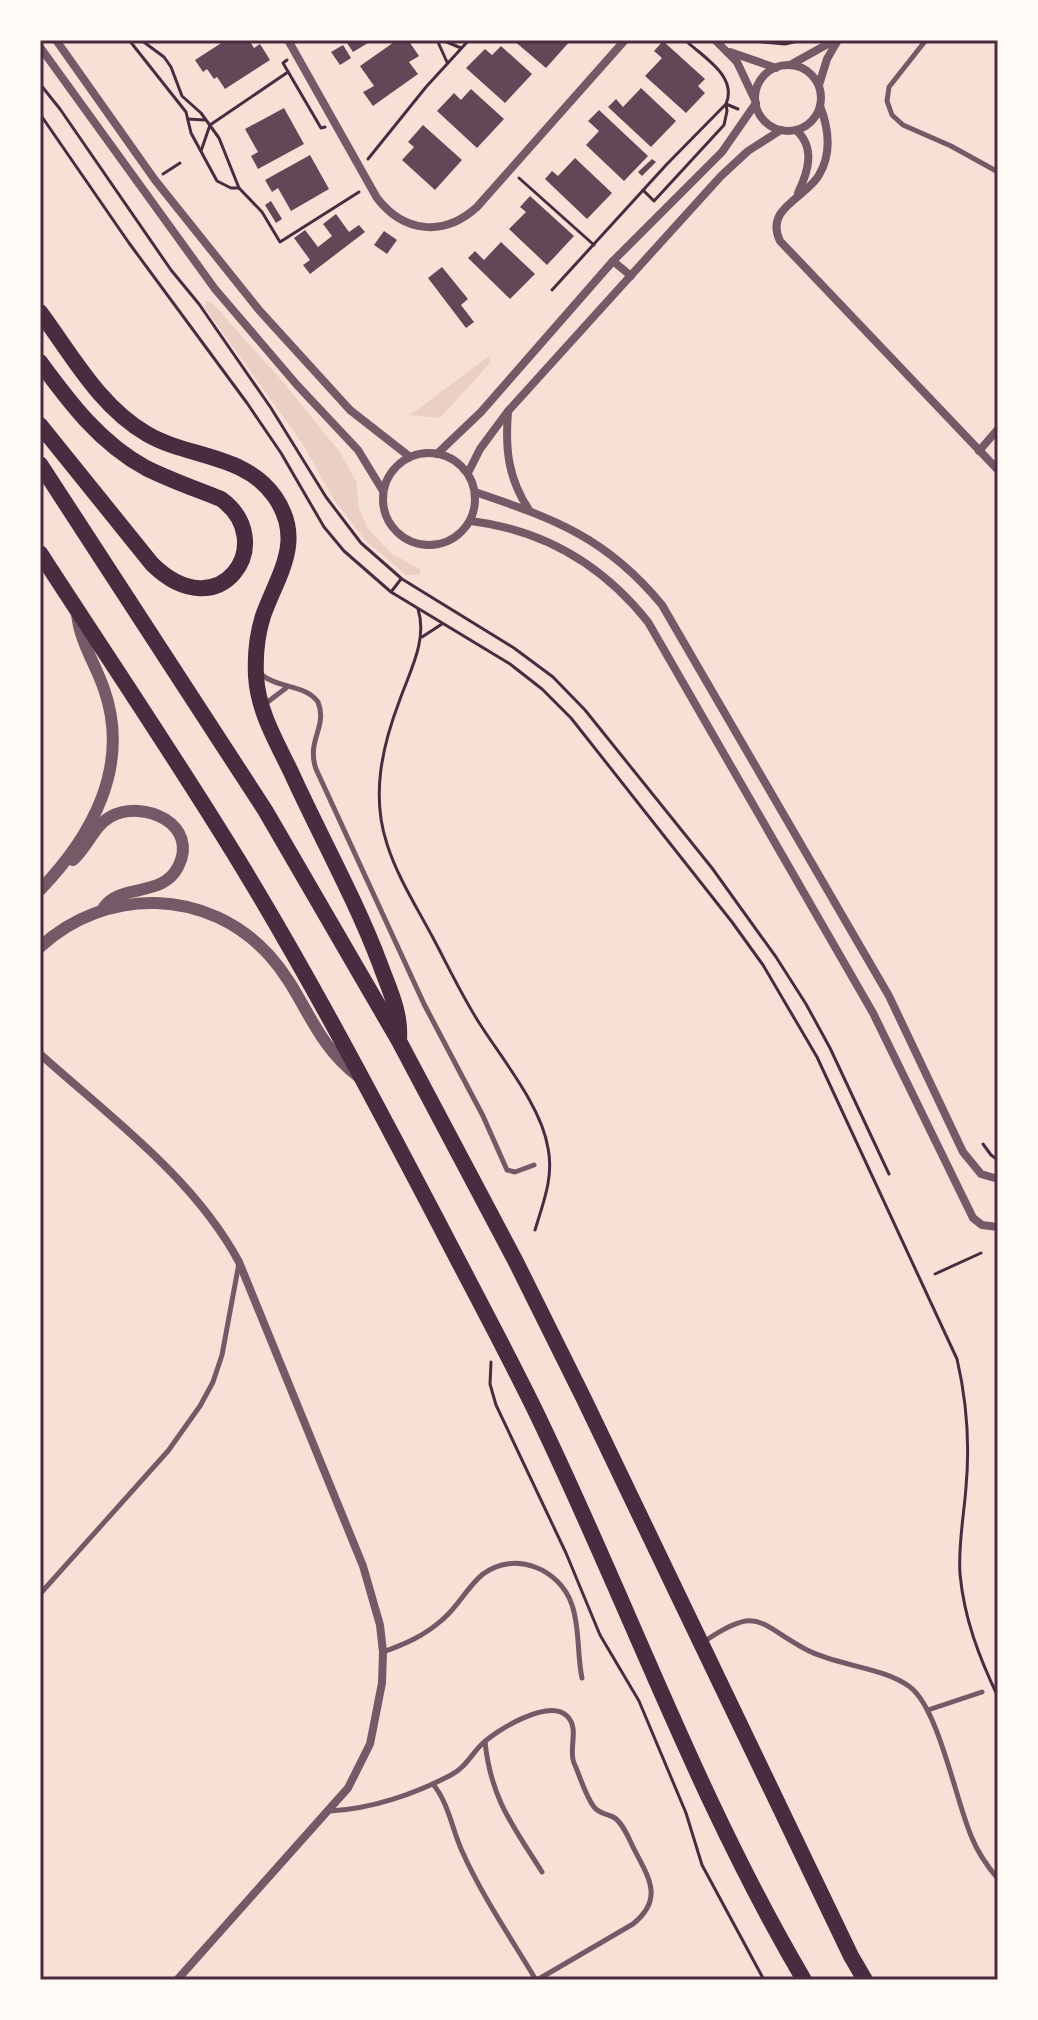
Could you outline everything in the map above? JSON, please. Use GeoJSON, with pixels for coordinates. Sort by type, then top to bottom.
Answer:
{"type":"FeatureCollection","features":[{"type":"Feature","properties":{"kind":"main road"},"geometry":{"type":"LineString","coordinates":[[40,312],[98,392],[132,424],[183,450],[243,468],[267,486],[277,500],[287,528],[288,555],[258,638],[256,670],[262,708],[302,797],[353,896],[396,1007],[399,1041]]}},
{"type":"Feature","properties":{"kind":"main road"},"geometry":{"type":"LineString","coordinates":[[40,362],[89,425],[125,455],[156,473],[221,499],[230,506],[245,533],[244,554],[234,573],[207,589],[182,587],[171,581],[152,564],[40,425]]}},
{"type":"Feature","properties":{"kind":"main road"},"geometry":{"type":"LineString","coordinates":[[40,464],[265,810],[399,1041],[516,1262],[865,1980]]}},
{"type":"Feature","properties":{"kind":"main road"},"geometry":{"type":"LineString","coordinates":[[40,553],[169,747],[245,871],[365,1082],[532,1404],[568,1479],[707,1799],[758,1900],[804,1980]]}},
{"type":"Feature","properties":{"kind":"street"},"geometry":{"type":"LineString","coordinates":[[56,40],[155,180],[250,299],[331,392],[369,427],[410,457]]}},
{"type":"Feature","properties":{"kind":"street"},"geometry":{"type":"LineString","coordinates":[[288,40],[369,186],[397,219],[425,228],[439,228],[466,217],[625,40]]}},
{"type":"Feature","properties":{"kind":"street"},"geometry":{"type":"LineString","coordinates":[[715,40],[729,51],[776,68]]}},
{"type":"Feature","properties":{"kind":"street"},"geometry":{"type":"LineString","coordinates":[[437,454],[481,412],[613,261],[722,152],[755,102],[763,77],[837,40]]}},
{"type":"Feature","properties":{"kind":"street"},"geometry":{"type":"LineString","coordinates":[[837,40],[819,86],[820,106],[828,134],[826,155],[813,183],[798,194],[776,222],[780,241],[998,470]]}},
{"type":"Feature","properties":{"kind":"street"},"geometry":{"type":"LineString","coordinates":[[40,47],[152,206],[215,289],[297,385],[358,450],[383,491]]}},
{"type":"Feature","properties":{"kind":"street"},"geometry":{"type":"LineString","coordinates":[[729,51],[744,74],[764,121],[781,130],[796,130],[814,119],[820,106]]}},
{"type":"Feature","properties":{"kind":"street"},"geometry":{"type":"LineString","coordinates":[[789,65],[807,71],[819,86]]}},
{"type":"Feature","properties":{"kind":"street"},"geometry":{"type":"LineString","coordinates":[[468,473],[489,434],[509,410],[734,163],[781,130]]}},
{"type":"Feature","properties":{"kind":"street"},"geometry":{"type":"LineString","coordinates":[[796,130],[807,143],[809,152],[798,194]]}},
{"type":"Feature","properties":{"kind":"street"},"geometry":{"type":"LineString","coordinates":[[613,261],[631,276]]}},
{"type":"Feature","properties":{"kind":"street"},"geometry":{"type":"LineString","coordinates":[[509,410],[508,465],[529,510]]}},
{"type":"Feature","properties":{"kind":"street"},"geometry":{"type":"LineString","coordinates":[[979,451],[998,429]]}},
{"type":"Feature","properties":{"kind":"street"},"geometry":{"type":"LineString","coordinates":[[437,454],[457,462],[468,473],[476,502],[471,521],[449,542],[429,546],[409,541],[393,529],[384,511],[383,491],[390,475],[410,457],[437,454]]}},
{"type":"Feature","properties":{"kind":"street"},"geometry":{"type":"LineString","coordinates":[[475,492],[529,510],[574,530],[631,570],[662,605],[889,996],[963,1152],[981,1174],[998,1179]]}},
{"type":"Feature","properties":{"kind":"street"},"geometry":{"type":"LineString","coordinates":[[471,521],[526,533],[578,557],[609,580],[648,622],[873,1013],[973,1218],[982,1225],[998,1227]]}},
{"type":"Feature","properties":{"kind":"street"},"geometry":{"type":"LineString","coordinates":[[63,867],[95,816],[108,785],[112,761],[110,713],[104,689],[84,645],[77,611]]}},
{"type":"Feature","properties":{"kind":"street"},"geometry":{"type":"LineString","coordinates":[[40,890],[79,855],[105,821],[119,814],[157,813],[176,829],[182,844],[177,869],[168,880],[146,890],[116,896],[102,910]]}},
{"type":"Feature","properties":{"kind":"street"},"geometry":{"type":"LineString","coordinates":[[40,947],[58,931],[102,910],[141,902],[175,904],[208,913],[256,942],[282,971],[327,1047],[343,1065],[365,1082]]}},
{"type":"Feature","properties":{"kind":"street"},"geometry":{"type":"LineString","coordinates":[[40,1054],[194,1194],[211,1215],[239,1262],[363,1566],[377,1611],[383,1652],[380,1699],[370,1744],[348,1788],[177,1980]]}},
{"type":"Feature","properties":{"kind":"lane"},"geometry":{"type":"LineString","coordinates":[[926,40],[892,81],[887,101],[892,115],[903,125],[998,172]]}},
{"type":"Feature","properties":{"kind":"lane"},"geometry":{"type":"LineString","coordinates":[[256,670],[265,678],[305,691],[318,702],[321,723],[314,737],[312,754],[316,769],[424,1004],[483,1116],[507,1170],[515,1172],[534,1165]]}},
{"type":"Feature","properties":{"kind":"lane"},"geometry":{"type":"LineString","coordinates":[[262,708],[287,687]]}},
{"type":"Feature","properties":{"kind":"lane"},"geometry":{"type":"LineString","coordinates":[[40,1594],[168,1451],[200,1406],[213,1382],[222,1355],[239,1262]]}},
{"type":"Feature","properties":{"kind":"lane"},"geometry":{"type":"LineString","coordinates":[[383,1652],[427,1633],[458,1605],[484,1573],[502,1565],[522,1563],[541,1569],[567,1594],[575,1617],[582,1678]]}},
{"type":"Feature","properties":{"kind":"lane"},"geometry":{"type":"LineString","coordinates":[[701,1644],[731,1624],[745,1620],[759,1621],[824,1657],[904,1683],[914,1690],[928,1710],[971,1837],[998,1879]]}},
{"type":"Feature","properties":{"kind":"lane"},"geometry":{"type":"LineString","coordinates":[[928,1710],[982,1692]]}},
{"type":"Feature","properties":{"kind":"lane"},"geometry":{"type":"LineString","coordinates":[[330,1811],[356,1810],[433,1784],[456,1773],[484,1741],[535,1713],[558,1711],[567,1715],[573,1731],[572,1758],[594,1808],[621,1824],[650,1880],[649,1905],[642,1916],[536,1980],[472,1871],[444,1800],[433,1784]]}},
{"type":"Feature","properties":{"kind":"lane"},"geometry":{"type":"LineString","coordinates":[[484,1741],[496,1796],[542,1872]]}},
{"type":"Feature","properties":{"kind":"path"},"geometry":{"type":"LineString","coordinates":[[141,40],[164,57],[171,67],[182,96],[207,121],[226,152],[239,188],[262,212],[280,242],[369,186]]}},
{"type":"Feature","properties":{"kind":"path"},"geometry":{"type":"LineString","coordinates":[[440,40],[447,63]]}},
{"type":"Feature","properties":{"kind":"path"},"geometry":{"type":"LineString","coordinates":[[440,40],[461,49]]}},
{"type":"Feature","properties":{"kind":"path"},"geometry":{"type":"LineString","coordinates":[[361,168],[469,40]]}},
{"type":"Feature","properties":{"kind":"path"},"geometry":{"type":"LineString","coordinates":[[552,290],[726,104],[729,97],[727,80],[685,40]]}},
{"type":"Feature","properties":{"kind":"path"},"geometry":{"type":"LineString","coordinates":[[741,40],[785,44],[803,40]]}},
{"type":"Feature","properties":{"kind":"path"},"geometry":{"type":"LineString","coordinates":[[130,41],[188,119],[191,133],[217,181],[231,188],[239,188]]}},
{"type":"Feature","properties":{"kind":"path"},"geometry":{"type":"LineString","coordinates":[[201,151],[210,125],[288,72]]}},
{"type":"Feature","properties":{"kind":"path"},"geometry":{"type":"LineString","coordinates":[[40,84],[263,396],[343,521],[382,564],[535,663],[585,710],[712,868],[776,957],[830,1048],[889,1174]]}},
{"type":"Feature","properties":{"kind":"path"},"geometry":{"type":"LineString","coordinates":[[175,100],[182,96]]}},
{"type":"Feature","properties":{"kind":"path"},"geometry":{"type":"LineString","coordinates":[[643,190],[654,201],[724,125],[726,104]]}},
{"type":"Feature","properties":{"kind":"path"},"geometry":{"type":"LineString","coordinates":[[40,114],[281,453],[324,527],[355,564],[391,592],[510,664],[542,689],[571,718],[763,965],[817,1057],[957,1359],[966,1402],[968,1448],[960,1572],[969,1626],[998,1697]]}},
{"type":"Feature","properties":{"kind":"path"},"geometry":{"type":"LineString","coordinates":[[188,119],[207,121]]}},
{"type":"Feature","properties":{"kind":"path"},"geometry":{"type":"LineString","coordinates":[[155,180],[180,163]]}},
{"type":"Feature","properties":{"kind":"path"},"geometry":{"type":"LineString","coordinates":[[511,170],[594,245]]}},
{"type":"Feature","properties":{"kind":"path"},"geometry":{"type":"LineString","coordinates":[[391,592],[402,579]]}},
{"type":"Feature","properties":{"kind":"path"},"geometry":{"type":"LineString","coordinates":[[418,609],[422,626],[420,640],[386,740],[380,782],[381,824],[400,877],[475,1017],[527,1099],[542,1129],[548,1147],[550,1171],[547,1193],[535,1230]]}},
{"type":"Feature","properties":{"kind":"path"},"geometry":{"type":"LineString","coordinates":[[420,640],[428,631],[443,623]]}},
{"type":"Feature","properties":{"kind":"path"},"geometry":{"type":"LineString","coordinates":[[983,1144],[998,1160]]}},
{"type":"Feature","properties":{"kind":"path"},"geometry":{"type":"LineString","coordinates":[[935,1274],[981,1253]]}},
{"type":"Feature","properties":{"kind":"path"},"geometry":{"type":"LineString","coordinates":[[494,1352],[490,1373],[496,1405],[566,1553],[600,1635],[639,1701],[686,1813],[702,1865],[764,1980]]}},
{"type":"Feature","properties":{"kind":"shaded area"},"geometry":{"type":"Polygon","coordinates":[[[206,301],[213,304],[278,376],[340,452],[356,481],[359,509],[369,530],[392,554],[420,569],[420,575],[406,575],[366,541],[334,500],[302,443],[205,308],[206,301]]]}},
{"type":"Feature","properties":{"kind":"shaded area"},"geometry":{"type":"Polygon","coordinates":[[[489,356],[491,362],[440,418],[410,415],[489,356]]]}},
{"type":"Feature","properties":{"kind":"building"},"geometry":{"type":"Polygon","coordinates":[[[226,40],[249,40],[254,48],[260,44],[270,60],[225,89],[207,69],[203,72],[195,60],[226,40]]]}},
{"type":"Feature","properties":{"kind":"building"},"geometry":{"type":"Polygon","coordinates":[[[345,40],[373,40],[353,52],[345,40]]]}},
{"type":"Feature","properties":{"kind":"building"},"geometry":{"type":"Polygon","coordinates":[[[397,40],[408,40],[419,56],[409,62],[418,74],[373,106],[363,92],[374,86],[360,66],[397,40]]]}},
{"type":"Feature","properties":{"kind":"building"},"geometry":{"type":"Polygon","coordinates":[[[513,40],[571,40],[546,68],[513,40]]]}},
{"type":"Feature","properties":{"kind":"building"},"geometry":{"type":"Polygon","coordinates":[[[663,41],[705,79],[698,86],[705,93],[686,113],[645,76],[662,58],[654,51],[663,41]]]}},
{"type":"Feature","properties":{"kind":"building"},"geometry":{"type":"Polygon","coordinates":[[[343,45],[351,58],[340,65],[331,52],[343,45]]]}},
{"type":"Feature","properties":{"kind":"building"},"geometry":{"type":"Polygon","coordinates":[[[501,46],[532,74],[505,103],[466,68],[485,49],[492,55],[501,46]]]}},
{"type":"Feature","properties":{"kind":"building"},"geometry":{"type":"Polygon","coordinates":[[[641,88],[676,121],[651,147],[608,107],[616,99],[623,107],[641,88]]]}},
{"type":"Feature","properties":{"kind":"building"},"geometry":{"type":"Polygon","coordinates":[[[471,89],[504,119],[477,148],[437,111],[454,93],[461,100],[471,89]]]}},
{"type":"Feature","properties":{"kind":"building"},"geometry":{"type":"Polygon","coordinates":[[[284,108],[304,144],[258,169],[251,156],[258,152],[245,129],[284,108]]]}},
{"type":"Feature","properties":{"kind":"building"},"geometry":{"type":"Polygon","coordinates":[[[599,110],[648,156],[624,181],[586,145],[599,131],[588,121],[599,110]]]}},
{"type":"Feature","properties":{"kind":"building"},"geometry":{"type":"Polygon","coordinates":[[[423,125],[462,160],[435,190],[402,160],[414,147],[408,142],[423,125]]]}},
{"type":"Feature","properties":{"kind":"building"},"geometry":{"type":"Polygon","coordinates":[[[310,155],[329,189],[291,211],[278,188],[272,192],[265,180],[310,155]]]}},
{"type":"Feature","properties":{"kind":"building"},"geometry":{"type":"Polygon","coordinates":[[[575,158],[612,193],[587,219],[545,179],[552,171],[558,176],[575,158]]]}},
{"type":"Feature","properties":{"kind":"building"},"geometry":{"type":"Polygon","coordinates":[[[652,159],[656,162],[642,176],[638,172],[652,159]]]}},
{"type":"Feature","properties":{"kind":"building"},"geometry":{"type":"Polygon","coordinates":[[[530,196],[574,236],[547,265],[509,229],[526,212],[520,207],[530,196]]]}},
{"type":"Feature","properties":{"kind":"building"},"geometry":{"type":"Polygon","coordinates":[[[271,201],[282,219],[276,223],[265,205],[271,201]]]}},
{"type":"Feature","properties":{"kind":"building"},"geometry":{"type":"Polygon","coordinates":[[[336,214],[349,232],[359,225],[365,232],[310,274],[303,265],[310,260],[294,238],[305,230],[318,247],[332,236],[323,224],[336,214]]]}},
{"type":"Feature","properties":{"kind":"building"},"geometry":{"type":"Polygon","coordinates":[[[384,231],[397,240],[387,254],[374,245],[384,231]]]}},
{"type":"Feature","properties":{"kind":"building"},"geometry":{"type":"Polygon","coordinates":[[[501,242],[535,274],[510,299],[468,258],[475,251],[484,260],[501,242]]]}},
{"type":"Feature","properties":{"kind":"building"},"geometry":{"type":"Polygon","coordinates":[[[442,267],[468,299],[461,305],[474,322],[466,328],[428,278],[442,267]]]}}]}
